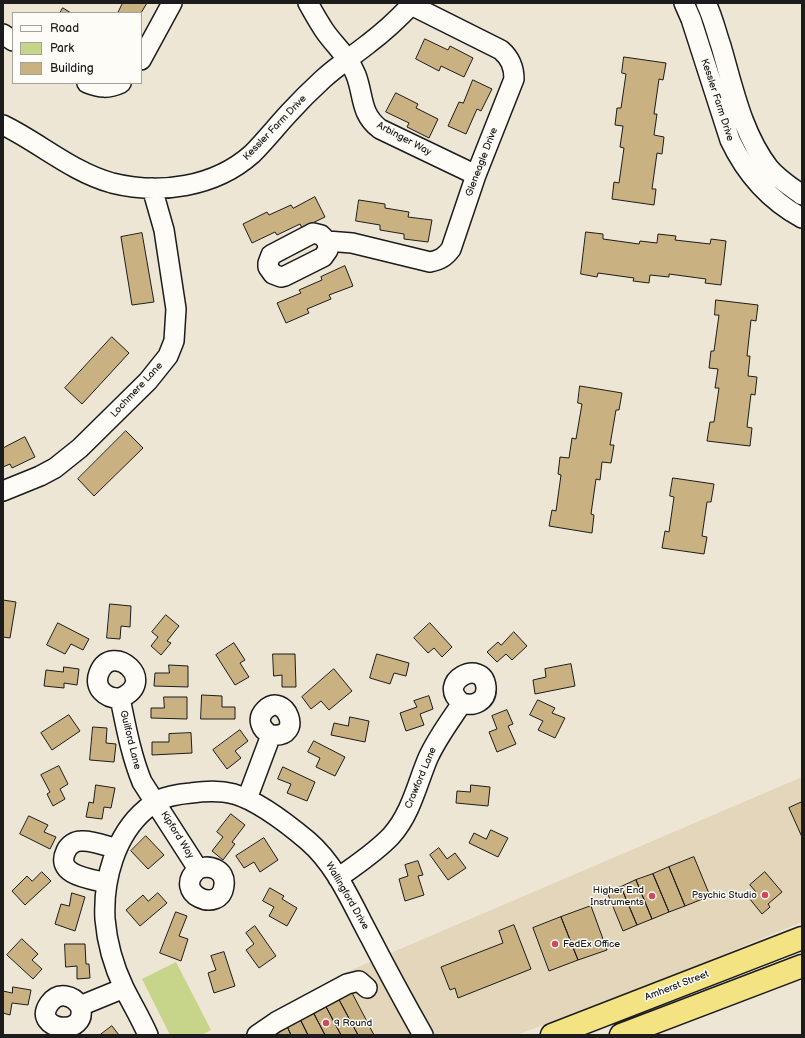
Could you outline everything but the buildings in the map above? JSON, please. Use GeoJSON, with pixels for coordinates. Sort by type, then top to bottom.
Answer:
{"type":"FeatureCollection","features":[{"type":"Feature","properties":{"kind":"highway","name":"Amherst Street"},"geometry":{"type":"LineString","coordinates":[[552,1035],[802,938]]}},
{"type":"Feature","properties":{"kind":"highway"},"geometry":{"type":"LineString","coordinates":[[621,1035],[648,1031],[802,966]]}},
{"type":"Feature","properties":{"kind":"street"},"geometry":{"type":"LineString","coordinates":[[142,58],[172,3]]}},
{"type":"Feature","properties":{"kind":"street","name":"Arbinger Way"},"geometry":{"type":"LineString","coordinates":[[308,3],[324,29],[348,59],[356,75],[368,118],[380,129],[476,175]]}},
{"type":"Feature","properties":{"kind":"street","name":"Kessler Farm Drive"},"geometry":{"type":"LineString","coordinates":[[684,3],[691,19],[730,140],[737,155],[755,181],[779,203],[802,218]]}},
{"type":"Feature","properties":{"kind":"street","name":"Kessler Farm Drive"},"geometry":{"type":"LineString","coordinates":[[706,3],[713,21],[740,112],[752,141],[770,168],[781,179],[802,195]]}},
{"type":"Feature","properties":{"kind":"street","name":"Kessler Farm Drive"},"geometry":{"type":"LineString","coordinates":[[3,125],[79,169],[111,182],[136,188],[178,187],[191,184],[223,173],[238,164],[262,144],[309,92],[392,24],[412,4]]}},
{"type":"Feature","properties":{"kind":"street","name":"Gleneagle Drive"},"geometry":{"type":"LineString","coordinates":[[327,241],[352,243],[430,262],[446,256],[451,249],[476,175],[514,79],[514,70],[511,63],[501,50],[412,4]]}},
{"type":"Feature","properties":{"kind":"street"},"geometry":{"type":"LineString","coordinates":[[3,34],[12,40]]}},
{"type":"Feature","properties":{"kind":"street"},"geometry":{"type":"LineString","coordinates":[[90,84],[112,87],[119,84]]}},
{"type":"Feature","properties":{"kind":"street","name":"Lochmere Lane"},"geometry":{"type":"LineString","coordinates":[[3,491],[40,476],[55,468],[80,448],[148,381],[168,356],[174,341],[176,309],[164,230],[152,188]]}},
{"type":"Feature","properties":{"kind":"street","name":"Guilford Lane"},"geometry":{"type":"LineString","coordinates":[[120,698],[131,749],[138,771],[142,782],[156,801]]}},
{"type":"Feature","properties":{"kind":"street","name":"Crawford Lane"},"geometry":{"type":"LineString","coordinates":[[338,878],[372,853],[392,835],[411,804],[434,745],[462,703]]}},
{"type":"Feature","properties":{"kind":"street"},"geometry":{"type":"LineString","coordinates":[[247,799],[271,735]]}},
{"type":"Feature","properties":{"kind":"street","name":"Wallingford Drive"},"geometry":{"type":"LineString","coordinates":[[148,1035],[124,988],[116,968],[108,936],[105,901],[111,864],[126,831],[138,815],[156,801],[180,794],[218,791],[247,799],[277,818],[309,842],[325,858],[338,878],[389,975],[423,1035]]}},
{"type":"Feature","properties":{"kind":"street","name":"Kipford Way"},"geometry":{"type":"LineString","coordinates":[[156,801],[198,869]]}},
{"type":"Feature","properties":{"kind":"street"},"geometry":{"type":"LineString","coordinates":[[107,883],[73,874],[65,865],[65,853],[72,844],[83,841],[118,849]]}},
{"type":"Feature","properties":{"kind":"street"},"geometry":{"type":"LineString","coordinates":[[257,1035],[276,1022],[347,984],[359,981],[367,988]]}},
{"type":"Feature","properties":{"kind":"street"},"geometry":{"type":"LineString","coordinates":[[80,1006],[124,988]]}},
{"type":"Feature","properties":{"kind":"shaded area"},"geometry":{"type":"Polygon","coordinates":[[[802,777],[802,922],[688,969],[517,1035],[243,1035],[337,976],[802,777]]]}},
{"type":"Feature","properties":{"kind":"green space"},"geometry":{"type":"Polygon","coordinates":[[[176,962],[211,1030],[202,1035],[170,1035],[142,979],[176,962]]]}},
{"type":"Feature","properties":{"kind":"place","name":"Psychic Studio"},"geometry":{"type":"Point","coordinates":[765,895]}},
{"type":"Feature","properties":{"kind":"place","name":"Higher End Instruments"},"geometry":{"type":"Point","coordinates":[652,896]}},
{"type":"Feature","properties":{"kind":"place","name":"FedEx Office"},"geometry":{"type":"Point","coordinates":[555,944]}},
{"type":"Feature","properties":{"kind":"place","name":"9 Round"},"geometry":{"type":"Point","coordinates":[326,1023]}}]}
